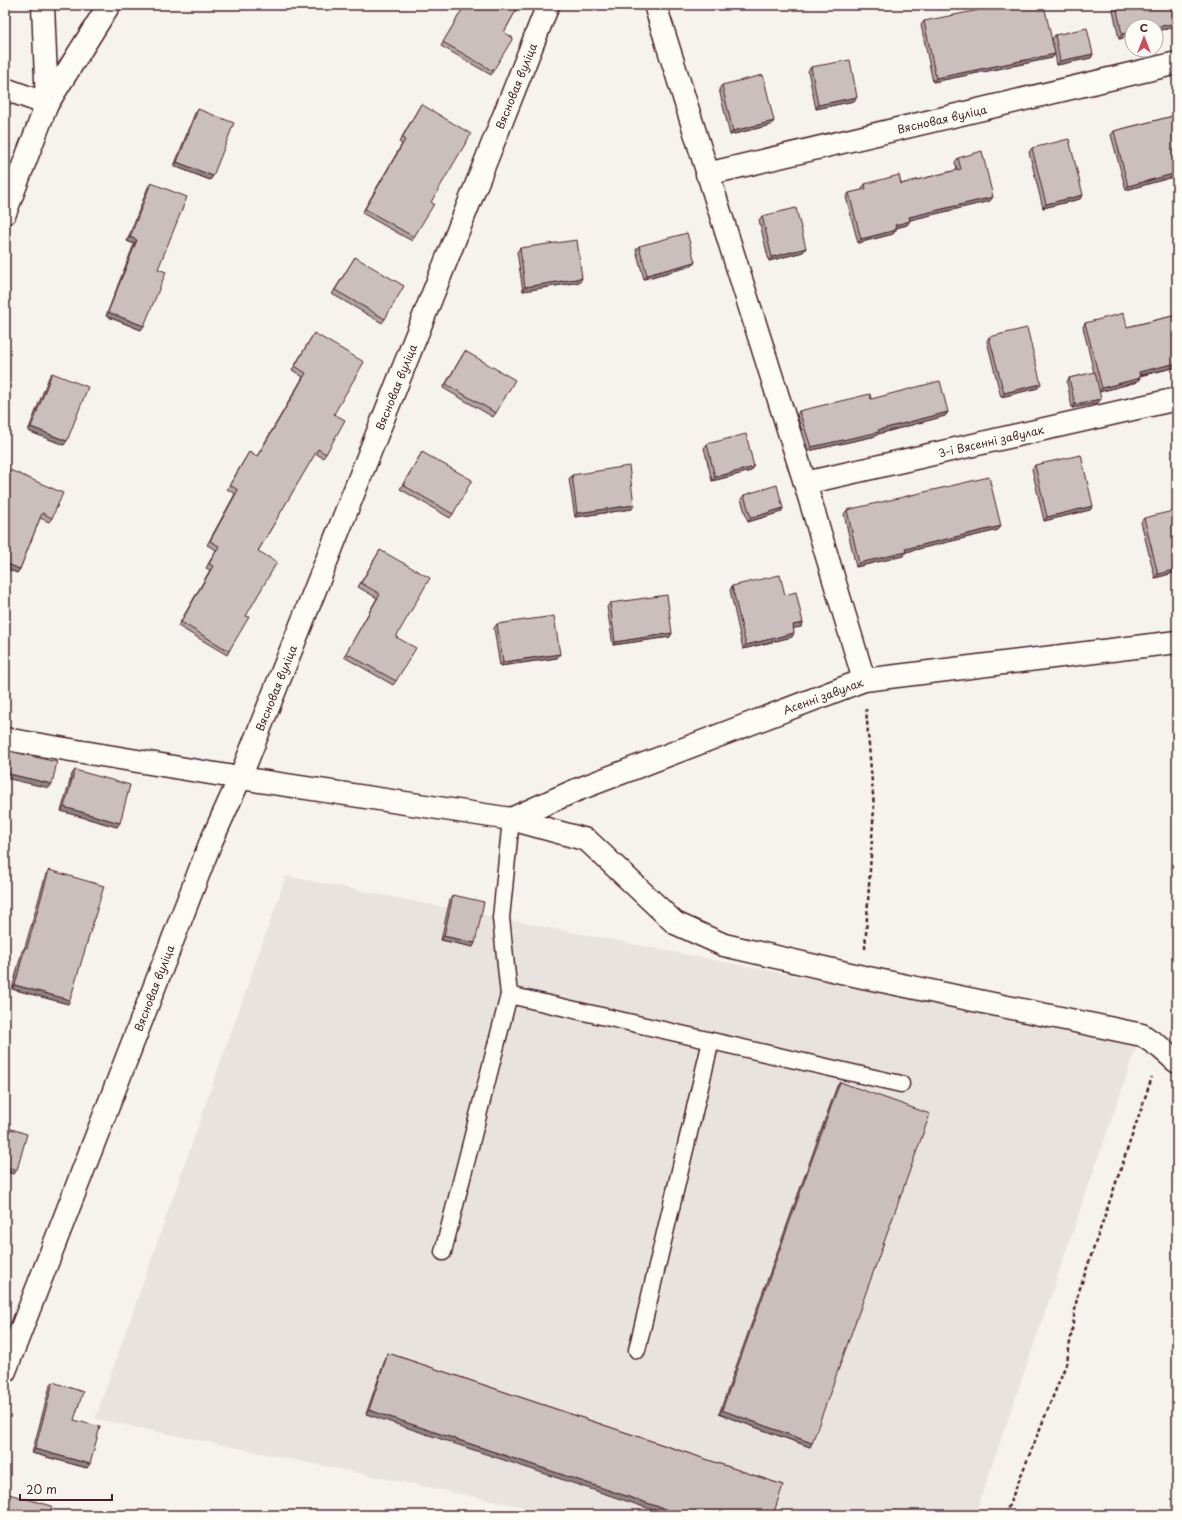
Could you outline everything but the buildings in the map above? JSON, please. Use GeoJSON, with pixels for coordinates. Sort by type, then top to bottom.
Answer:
{"type":"FeatureCollection","features":[{"type":"Feature","properties":{"kind":"street"},"geometry":{"type":"LineString","coordinates":[[44,5],[47,104]]}},
{"type":"Feature","properties":{"kind":"street"},"geometry":{"type":"LineString","coordinates":[[5,212],[47,104],[109,5]]}},
{"type":"Feature","properties":{"kind":"street","name":"Вясновая вуліца"},"geometry":{"type":"LineString","coordinates":[[5,1371],[210,844],[240,778],[548,5]]}},
{"type":"Feature","properties":{"kind":"street"},"geometry":{"type":"LineString","coordinates":[[655,5],[805,483],[864,680]]}},
{"type":"Feature","properties":{"kind":"street","name":"Вясновая вуліца"},"geometry":{"type":"LineString","coordinates":[[707,174],[1177,63]]}},
{"type":"Feature","properties":{"kind":"street"},"geometry":{"type":"LineString","coordinates":[[5,89],[47,104]]}},
{"type":"Feature","properties":{"kind":"street","name":"3-і Вясенні завулак"},"geometry":{"type":"LineString","coordinates":[[805,483],[1177,399]]}},
{"type":"Feature","properties":{"kind":"street","name":"Асенні завулак"},"geometry":{"type":"LineString","coordinates":[[511,819],[574,792],[864,680],[1177,642]]}},
{"type":"Feature","properties":{"kind":"street"},"geometry":{"type":"LineString","coordinates":[[5,739],[240,778],[511,819],[587,840],[675,923],[724,945],[863,977],[1142,1036],[1161,1048],[1177,1062]]}},
{"type":"Feature","properties":{"kind":"lane"},"geometry":{"type":"LineString","coordinates":[[443,1252],[509,995],[501,918],[511,819]]}},
{"type":"Feature","properties":{"kind":"lane"},"geometry":{"type":"LineString","coordinates":[[509,995],[901,1084]]}},
{"type":"Feature","properties":{"kind":"lane"},"geometry":{"type":"LineString","coordinates":[[637,1350],[711,1041]]}},
{"type":"Feature","properties":{"kind":"path"},"geometry":{"type":"LineString","coordinates":[[863,977],[874,807],[864,680]]}},
{"type":"Feature","properties":{"kind":"path"},"geometry":{"type":"LineString","coordinates":[[1006,1515],[1067,1362],[1077,1297],[1161,1048]]}},
{"type":"Feature","properties":{"kind":"shaded area"},"geometry":{"type":"Polygon","coordinates":[[[286,876],[1138,1043],[975,1515],[562,1515],[95,1419],[286,876]]]}}]}
